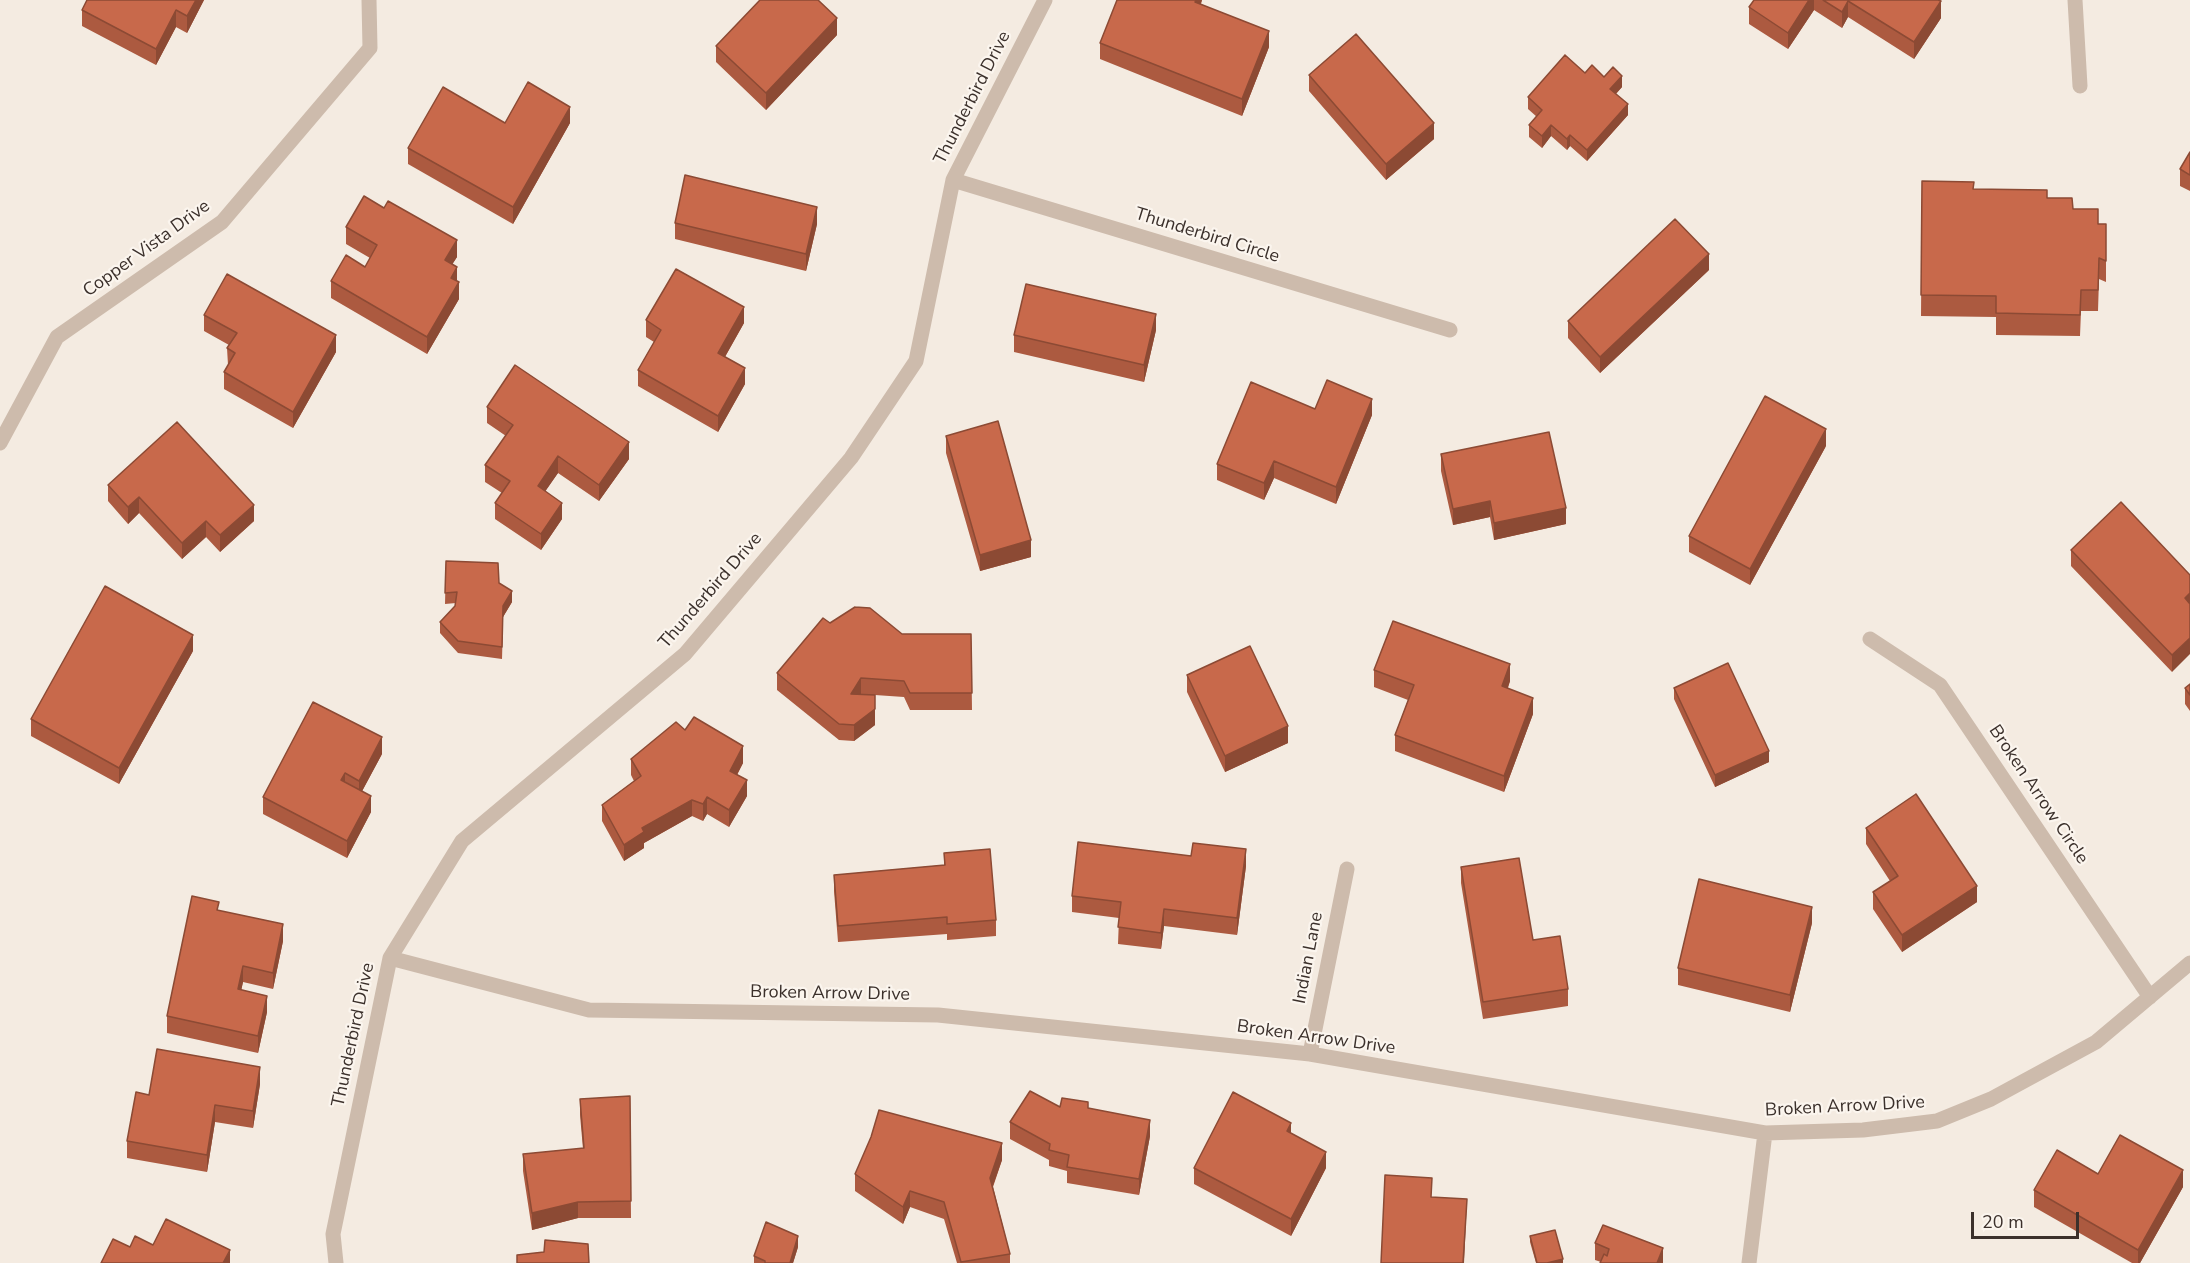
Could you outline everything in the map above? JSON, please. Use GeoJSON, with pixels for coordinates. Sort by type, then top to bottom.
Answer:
{"type":"FeatureCollection","features":[{"type":"Feature","properties":{"kind":"street","name":"Copper Vista Drive"},"geometry":{"type":"LineString","coordinates":[[0,443],[57,337],[222,222],[370,48],[369,0]]}},
{"type":"Feature","properties":{"kind":"street","name":"Thunderbird Drive"},"geometry":{"type":"LineString","coordinates":[[336,1263],[333,1234],[390,958],[462,840],[686,654],[850,458],[916,361],[953,180],[1046,0]]}},
{"type":"Feature","properties":{"kind":"street"},"geometry":{"type":"LineString","coordinates":[[2075,0],[2080,86]]}},
{"type":"Feature","properties":{"kind":"street","name":"Thunderbird Circle"},"geometry":{"type":"LineString","coordinates":[[953,180],[1450,330]]}},
{"type":"Feature","properties":{"kind":"street","name":"Broken Arrow Circle"},"geometry":{"type":"LineString","coordinates":[[1870,639],[1940,685],[2150,997]]}},
{"type":"Feature","properties":{"kind":"street","name":"Indian Lane"},"geometry":{"type":"LineString","coordinates":[[1310,1054],[1347,869]]}},
{"type":"Feature","properties":{"kind":"street","name":"Broken Arrow Drive"},"geometry":{"type":"LineString","coordinates":[[390,958],[589,1010],[938,1015],[1310,1054],[1765,1133],[1863,1130],[1937,1121],[1991,1100],[2096,1042],[2190,963]]}},
{"type":"Feature","properties":{"kind":"street"},"geometry":{"type":"LineString","coordinates":[[1749,1263],[1765,1133]]}},
{"type":"Feature","properties":{"kind":"building"},"geometry":{"type":"Polygon","coordinates":[[[87,0],[196,0],[187,16],[176,10],[156,49],[82,10],[87,0]]]}},
{"type":"Feature","properties":{"kind":"building"},"geometry":{"type":"Polygon","coordinates":[[[760,0],[818,0],[837,18],[766,93],[716,46],[760,0]]]}},
{"type":"Feature","properties":{"kind":"building"},"geometry":{"type":"Polygon","coordinates":[[[1117,0],[1196,0],[1195,2],[1269,31],[1242,99],[1100,43],[1117,0]]]}},
{"type":"Feature","properties":{"kind":"building"},"geometry":{"type":"Polygon","coordinates":[[[1754,0],[1809,0],[1788,33],[1749,7],[1754,0]]]}},
{"type":"Feature","properties":{"kind":"building"},"geometry":{"type":"Polygon","coordinates":[[[1823,0],[1941,1],[1914,42],[1848,1],[1842,12],[1823,0]]]}},
{"type":"Feature","properties":{"kind":"building"},"geometry":{"type":"Polygon","coordinates":[[[1356,34],[1434,123],[1386,164],[1309,75],[1356,34]]]}},
{"type":"Feature","properties":{"kind":"building"},"geometry":{"type":"Polygon","coordinates":[[[1565,55],[1585,73],[1592,65],[1604,77],[1613,67],[1622,76],[1610,89],[1628,104],[1587,150],[1570,135],[1567,139],[1551,125],[1542,136],[1529,125],[1542,110],[1528,97],[1565,55]]]}},
{"type":"Feature","properties":{"kind":"building"},"geometry":{"type":"Polygon","coordinates":[[[528,82],[570,107],[513,207],[408,148],[443,87],[505,123],[528,82]]]}},
{"type":"Feature","properties":{"kind":"building"},"geometry":{"type":"Polygon","coordinates":[[[2190,152],[2190,175],[2180,169],[2190,152]]]}},
{"type":"Feature","properties":{"kind":"building"},"geometry":{"type":"Polygon","coordinates":[[[685,175],[817,207],[806,254],[675,223],[685,175]]]}},
{"type":"Feature","properties":{"kind":"building"},"geometry":{"type":"Polygon","coordinates":[[[1922,181],[1974,182],[1973,189],[2047,190],[2047,198],[2072,198],[2073,209],[2098,209],[2098,224],[2106,224],[2106,261],[2099,258],[2098,290],[2081,290],[2080,315],[1996,313],[1996,296],[1921,295],[1922,181]]]}},
{"type":"Feature","properties":{"kind":"building"},"geometry":{"type":"Polygon","coordinates":[[[364,196],[384,208],[388,201],[457,240],[445,260],[457,267],[451,278],[459,282],[427,337],[331,281],[346,255],[365,267],[377,245],[346,227],[364,196]]]}},
{"type":"Feature","properties":{"kind":"building"},"geometry":{"type":"Polygon","coordinates":[[[1675,219],[1709,254],[1600,357],[1568,321],[1675,219]]]}},
{"type":"Feature","properties":{"kind":"building"},"geometry":{"type":"Polygon","coordinates":[[[676,269],[744,307],[718,353],[745,368],[718,416],[638,370],[661,330],[646,320],[676,269]]]}},
{"type":"Feature","properties":{"kind":"building"},"geometry":{"type":"Polygon","coordinates":[[[227,274],[336,335],[293,412],[224,372],[235,353],[227,348],[237,333],[204,315],[227,274]]]}},
{"type":"Feature","properties":{"kind":"building"},"geometry":{"type":"Polygon","coordinates":[[[1026,284],[1156,314],[1144,365],[1014,335],[1026,284]]]}},
{"type":"Feature","properties":{"kind":"building"},"geometry":{"type":"Polygon","coordinates":[[[515,365],[629,442],[599,485],[558,456],[538,486],[562,503],[541,534],[495,503],[510,481],[485,465],[513,425],[487,407],[515,365]]]}},
{"type":"Feature","properties":{"kind":"building"},"geometry":{"type":"Polygon","coordinates":[[[1327,380],[1372,399],[1336,487],[1274,461],[1264,483],[1217,464],[1251,382],[1315,409],[1327,380]]]}},
{"type":"Feature","properties":{"kind":"building"},"geometry":{"type":"Polygon","coordinates":[[[1765,396],[1826,429],[1750,569],[1689,536],[1765,396]]]}},
{"type":"Feature","properties":{"kind":"building"},"geometry":{"type":"Polygon","coordinates":[[[998,421],[1031,540],[980,555],[946,436],[998,421]]]}},
{"type":"Feature","properties":{"kind":"building"},"geometry":{"type":"Polygon","coordinates":[[[177,422],[254,505],[220,535],[206,521],[182,543],[139,497],[128,507],[108,485],[177,422]]]}},
{"type":"Feature","properties":{"kind":"building"},"geometry":{"type":"Polygon","coordinates":[[[1549,432],[1566,508],[1494,523],[1490,501],[1453,509],[1441,454],[1549,432]]]}},
{"type":"Feature","properties":{"kind":"building"},"geometry":{"type":"Polygon","coordinates":[[[2121,502],[2190,575],[2190,593],[2185,598],[2190,604],[2190,638],[2172,655],[2071,550],[2121,502]]]}},
{"type":"Feature","properties":{"kind":"building"},"geometry":{"type":"Polygon","coordinates":[[[446,561],[498,563],[499,583],[512,591],[503,606],[502,647],[458,641],[440,622],[455,606],[457,592],[445,593],[446,561]]]}},
{"type":"Feature","properties":{"kind":"building"},"geometry":{"type":"Polygon","coordinates":[[[105,586],[193,635],[119,768],[31,719],[105,586]]]}},
{"type":"Feature","properties":{"kind":"building"},"geometry":{"type":"Polygon","coordinates":[[[855,607],[870,608],[902,634],[971,634],[972,693],[910,693],[904,681],[861,678],[851,694],[875,695],[875,709],[854,725],[839,724],[777,673],[823,618],[830,623],[855,607]]]}},
{"type":"Feature","properties":{"kind":"building"},"geometry":{"type":"Polygon","coordinates":[[[1393,621],[1510,664],[1502,686],[1533,698],[1504,776],[1395,735],[1414,685],[1374,670],[1393,621]]]}},
{"type":"Feature","properties":{"kind":"building"},"geometry":{"type":"Polygon","coordinates":[[[1250,646],[1288,726],[1225,756],[1187,675],[1250,646]]]}},
{"type":"Feature","properties":{"kind":"building"},"geometry":{"type":"Polygon","coordinates":[[[1728,663],[1769,751],[1715,775],[1674,688],[1728,663]]]}},
{"type":"Feature","properties":{"kind":"building"},"geometry":{"type":"Polygon","coordinates":[[[2190,684],[2190,695],[2185,688],[2190,684]]]}},
{"type":"Feature","properties":{"kind":"building"},"geometry":{"type":"Polygon","coordinates":[[[313,702],[382,737],[359,781],[345,773],[341,780],[371,796],[347,841],[263,797],[313,702]]]}},
{"type":"Feature","properties":{"kind":"building"},"geometry":{"type":"Polygon","coordinates":[[[694,717],[743,746],[730,771],[747,780],[729,810],[707,797],[703,804],[692,800],[642,828],[644,832],[624,845],[602,805],[641,776],[631,759],[676,722],[685,730],[694,717]]]}},
{"type":"Feature","properties":{"kind":"building"},"geometry":{"type":"Polygon","coordinates":[[[1916,794],[1977,886],[1902,935],[1873,892],[1898,876],[1866,828],[1916,794]]]}},
{"type":"Feature","properties":{"kind":"building"},"geometry":{"type":"Polygon","coordinates":[[[1078,842],[1191,856],[1193,843],[1246,849],[1237,918],[1164,909],[1161,933],[1118,927],[1121,902],[1072,896],[1078,842]]]}},
{"type":"Feature","properties":{"kind":"building"},"geometry":{"type":"Polygon","coordinates":[[[990,849],[996,920],[947,924],[947,917],[838,926],[834,875],[945,865],[944,853],[990,849]]]}},
{"type":"Feature","properties":{"kind":"building"},"geometry":{"type":"Polygon","coordinates":[[[1519,858],[1533,940],[1560,936],[1568,989],[1483,1002],[1461,867],[1519,858]]]}},
{"type":"Feature","properties":{"kind":"building"},"geometry":{"type":"Polygon","coordinates":[[[1699,879],[1812,907],[1790,995],[1678,968],[1699,879]]]}},
{"type":"Feature","properties":{"kind":"building"},"geometry":{"type":"Polygon","coordinates":[[[192,896],[219,902],[217,910],[283,924],[273,973],[243,966],[238,989],[267,996],[258,1036],[167,1016],[192,896]]]}},
{"type":"Feature","properties":{"kind":"building"},"geometry":{"type":"Polygon","coordinates":[[[157,1049],[260,1067],[253,1111],[215,1105],[207,1155],[127,1141],[136,1092],[149,1095],[157,1049]]]}},
{"type":"Feature","properties":{"kind":"building"},"geometry":{"type":"Polygon","coordinates":[[[1030,1091],[1060,1107],[1062,1098],[1088,1102],[1088,1108],[1150,1120],[1139,1179],[1067,1167],[1069,1155],[1049,1150],[1050,1144],[1010,1122],[1030,1091]]]}},
{"type":"Feature","properties":{"kind":"building"},"geometry":{"type":"Polygon","coordinates":[[[1233,1092],[1291,1123],[1287,1131],[1326,1152],[1291,1219],[1194,1168],[1233,1092]]]}},
{"type":"Feature","properties":{"kind":"building"},"geometry":{"type":"Polygon","coordinates":[[[630,1096],[631,1201],[578,1202],[532,1213],[523,1154],[584,1148],[580,1099],[630,1096]]]}},
{"type":"Feature","properties":{"kind":"building"},"geometry":{"type":"Polygon","coordinates":[[[879,1110],[1002,1143],[990,1178],[1010,1254],[961,1262],[944,1202],[910,1191],[903,1207],[855,1174],[871,1137],[879,1110]]]}},
{"type":"Feature","properties":{"kind":"building"},"geometry":{"type":"Polygon","coordinates":[[[2120,1135],[2183,1170],[2138,1250],[2034,1190],[2057,1150],[2098,1174],[2120,1135]]]}},
{"type":"Feature","properties":{"kind":"building"},"geometry":{"type":"Polygon","coordinates":[[[1385,1175],[1432,1178],[1431,1197],[1467,1199],[1463,1263],[1381,1263],[1385,1175]]]}},
{"type":"Feature","properties":{"kind":"building"},"geometry":{"type":"Polygon","coordinates":[[[166,1219],[230,1250],[223,1263],[101,1263],[113,1239],[130,1247],[135,1236],[153,1245],[166,1219]]]}},
{"type":"Feature","properties":{"kind":"building"},"geometry":{"type":"Polygon","coordinates":[[[766,1222],[798,1236],[790,1263],[765,1263],[754,1256],[766,1222]]]}},
{"type":"Feature","properties":{"kind":"building"},"geometry":{"type":"Polygon","coordinates":[[[1603,1225],[1663,1248],[1657,1263],[1600,1263],[1604,1254],[1607,1256],[1609,1249],[1595,1243],[1603,1225]]]}},
{"type":"Feature","properties":{"kind":"building"},"geometry":{"type":"Polygon","coordinates":[[[1555,1230],[1563,1259],[1537,1263],[1530,1236],[1555,1230]]]}},
{"type":"Feature","properties":{"kind":"building"},"geometry":{"type":"Polygon","coordinates":[[[545,1240],[588,1244],[589,1263],[517,1263],[517,1255],[544,1252],[545,1240]]]}}]}
